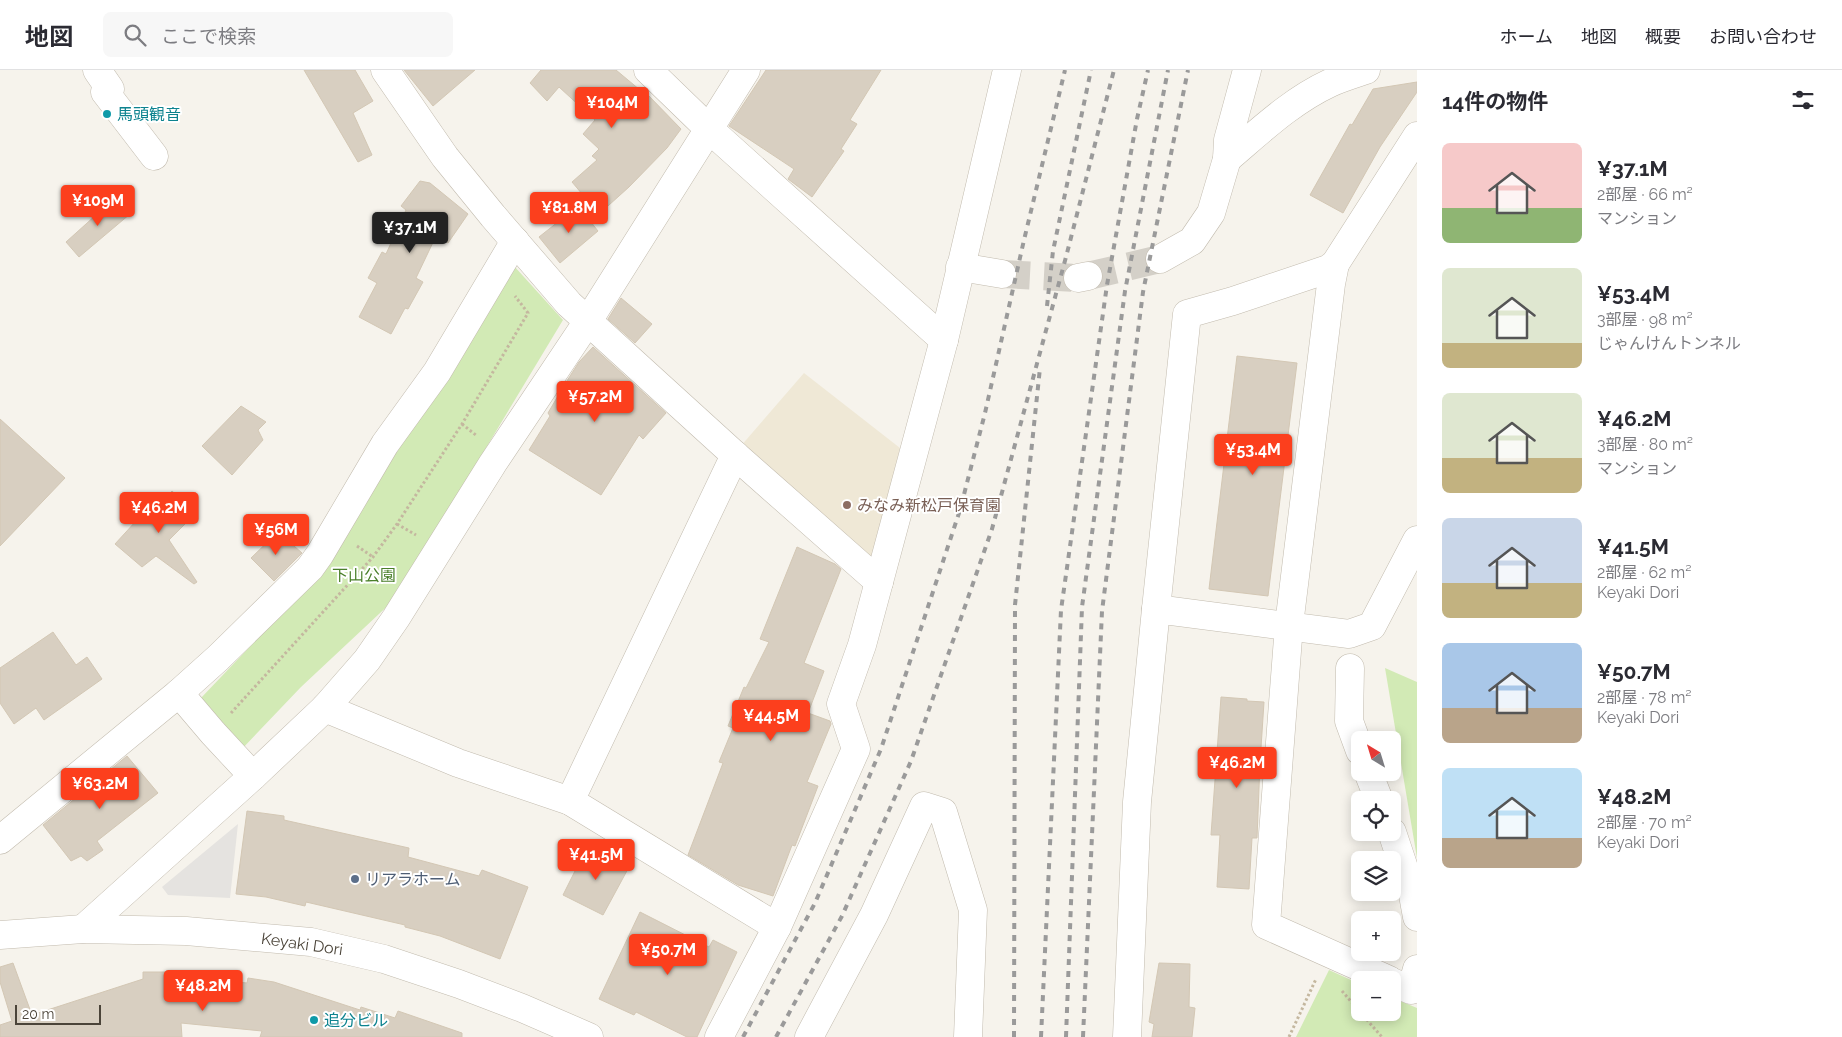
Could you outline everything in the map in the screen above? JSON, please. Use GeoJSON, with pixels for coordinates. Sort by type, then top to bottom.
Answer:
{"type":"FeatureCollection","features":[{"type":"Feature","properties":{"kind":"street"},"geometry":{"type":"LineString","coordinates":[[384,70],[445,157],[569,304],[735,455],[879,582]]}},
{"type":"Feature","properties":{"kind":"street"},"geometry":{"type":"LineString","coordinates":[[648,70],[709,129],[944,340]]}},
{"type":"Feature","properties":{"kind":"street"},"geometry":{"type":"LineString","coordinates":[[83,929],[253,776],[325,708],[367,660],[396,618],[493,463],[588,321],[746,70]]}},
{"type":"Feature","properties":{"kind":"street"},"geometry":{"type":"LineString","coordinates":[[719,1037],[777,927],[856,749],[841,704],[862,645],[944,340],[1007,70]]}},
{"type":"Feature","properties":{"kind":"street"},"geometry":{"type":"LineString","coordinates":[[1160,259],[1192,241],[1211,212],[1226,159],[1228,140],[1247,70]]}},
{"type":"Feature","properties":{"kind":"street"},"geometry":{"type":"LineString","coordinates":[[1226,159],[1308,94],[1331,82],[1366,70]]}},
{"type":"Feature","properties":{"kind":"street"},"geometry":{"type":"LineString","coordinates":[[104,80],[105,92],[154,156]]}},
{"type":"Feature","properties":{"kind":"street"},"geometry":{"type":"LineString","coordinates":[[1127,1037],[1137,802],[1186,314],[1233,301],[1328,269],[1335,264],[1417,136]]}},
{"type":"Feature","properties":{"kind":"street"},"geometry":{"type":"LineString","coordinates":[[0,840],[179,693],[218,658],[310,568],[385,444],[437,372],[515,241]]}},
{"type":"Feature","properties":{"kind":"street"},"geometry":{"type":"LineString","coordinates":[[1335,264],[1289,625],[1266,925],[1369,971]]}},
{"type":"Feature","properties":{"kind":"street"},"geometry":{"type":"LineString","coordinates":[[960,267],[1002,274]]}},
{"type":"Feature","properties":{"kind":"street"},"geometry":{"type":"LineString","coordinates":[[570,801],[735,455]]}},
{"type":"Feature","properties":{"kind":"street"},"geometry":{"type":"LineString","coordinates":[[1156,609],[1349,634],[1372,626],[1417,540]]}},
{"type":"Feature","properties":{"kind":"street"},"geometry":{"type":"LineString","coordinates":[[1350,668],[1349,721],[1353,731]]}},
{"type":"Feature","properties":{"kind":"street"},"geometry":{"type":"LineString","coordinates":[[179,693],[253,776]]}},
{"type":"Feature","properties":{"kind":"street"},"geometry":{"type":"LineString","coordinates":[[325,708],[458,763],[570,801],[777,927]]}},
{"type":"Feature","properties":{"kind":"street"},"geometry":{"type":"LineString","coordinates":[[809,1037],[874,915],[924,806],[943,812],[973,910],[968,1037]]}},
{"type":"Feature","properties":{"kind":"street"},"geometry":{"type":"LineString","coordinates":[[1395,841],[1413,895],[1417,917]]}},
{"type":"Feature","properties":{"kind":"street","name":"Keyaki Dori"},"geometry":{"type":"LineString","coordinates":[[0,935],[83,929],[186,931],[311,942],[384,959],[459,984],[522,1008],[589,1037]]}},
{"type":"Feature","properties":{"kind":"street"},"geometry":{"type":"LineString","coordinates":[[1401,986],[1411,990],[1417,969]]}},
{"type":"Feature","properties":{"kind":"path"},"geometry":{"type":"LineString","coordinates":[[213,733],[373,557],[397,524],[462,424],[528,313],[497,272]]}},
{"type":"Feature","properties":{"kind":"path"},"geometry":{"type":"LineString","coordinates":[[462,424],[483,440]]}},
{"type":"Feature","properties":{"kind":"path"},"geometry":{"type":"LineString","coordinates":[[397,524],[423,539]]}},
{"type":"Feature","properties":{"kind":"path"},"geometry":{"type":"LineString","coordinates":[[1288,1037],[1316,981]]}},
{"type":"Feature","properties":{"kind":"path"},"geometry":{"type":"LineString","coordinates":[[1368,1021],[1382,1037]]}},
{"type":"Feature","properties":{"kind":"shaded area","name":"みなみ新松戸保育園"},"geometry":{"type":"Polygon","coordinates":[[[804,373],[900,448],[872,562],[740,447],[804,373]]]}},
{"type":"Feature","properties":{"kind":"shaded area"},"geometry":{"type":"Polygon","coordinates":[[[238,824],[230,898],[168,895],[162,887],[238,824]]]}},
{"type":"Feature","properties":{"kind":"green space","name":"下山公園"},"geometry":{"type":"Polygon","coordinates":[[[514,266],[563,320],[395,599],[301,687],[240,751],[200,699],[281,614],[340,542],[514,266]]]}},
{"type":"Feature","properties":{"kind":"green space"},"geometry":{"type":"Polygon","coordinates":[[[1385,668],[1417,682],[1417,858],[1401,763],[1401,731],[1396,731],[1385,668]]]}},
{"type":"Feature","properties":{"kind":"green space"},"geometry":{"type":"Polygon","coordinates":[[[1329,970],[1351,980],[1351,1021],[1401,1021],[1401,1001],[1417,1008],[1417,1037],[1296,1037],[1329,970]]]}},
{"type":"Feature","properties":{"kind":"building"},"geometry":{"type":"Polygon","coordinates":[[[304,70],[355,70],[373,101],[353,113],[372,155],[358,162],[304,70]]]}},
{"type":"Feature","properties":{"kind":"building"},"geometry":{"type":"Polygon","coordinates":[[[404,70],[475,70],[433,106],[404,70]]]}},
{"type":"Feature","properties":{"kind":"building"},"geometry":{"type":"Polygon","coordinates":[[[541,70],[616,70],[647,94],[681,129],[667,148],[629,187],[599,214],[572,182],[597,160],[592,156],[599,149],[583,134],[595,120],[559,87],[547,101],[530,83],[541,70]]]}},
{"type":"Feature","properties":{"kind":"building"},"geometry":{"type":"Polygon","coordinates":[[[766,70],[881,70],[850,120],[857,124],[841,149],[844,151],[812,197],[788,179],[794,169],[729,126],[766,70]]]}},
{"type":"Feature","properties":{"kind":"building"},"geometry":{"type":"Polygon","coordinates":[[[1417,82],[1417,92],[1380,147],[1343,213],[1310,195],[1350,124],[1352,125],[1373,89],[1417,82]]]}},
{"type":"Feature","properties":{"kind":"building"},"geometry":{"type":"Polygon","coordinates":[[[420,181],[430,183],[468,214],[448,243],[437,234],[416,278],[423,282],[408,309],[405,308],[391,334],[359,317],[377,283],[368,278],[382,252],[386,254],[406,210],[401,206],[420,181]]]}},
{"type":"Feature","properties":{"kind":"building"},"geometry":{"type":"Polygon","coordinates":[[[116,197],[130,214],[79,257],[66,242],[116,197]]]}},
{"type":"Feature","properties":{"kind":"building"},"geometry":{"type":"Polygon","coordinates":[[[578,206],[598,231],[560,263],[539,237],[578,206]]]}},
{"type":"Feature","properties":{"kind":"building"},"geometry":{"type":"Polygon","coordinates":[[[621,298],[652,324],[635,343],[608,319],[621,298]]]}},
{"type":"Feature","properties":{"kind":"building"},"geometry":{"type":"Polygon","coordinates":[[[593,347],[666,413],[643,439],[639,435],[601,495],[529,450],[550,416],[548,413],[565,384],[579,362],[593,347]]]}},
{"type":"Feature","properties":{"kind":"building"},"geometry":{"type":"Polygon","coordinates":[[[1237,356],[1297,363],[1268,596],[1209,589],[1237,356]]]}},
{"type":"Feature","properties":{"kind":"building"},"geometry":{"type":"Polygon","coordinates":[[[241,406],[266,422],[258,430],[263,440],[232,475],[202,446],[241,406]]]}},
{"type":"Feature","properties":{"kind":"building"},"geometry":{"type":"Polygon","coordinates":[[[0,419],[65,478],[0,546],[0,419]]]}},
{"type":"Feature","properties":{"kind":"building"},"geometry":{"type":"Polygon","coordinates":[[[172,491],[196,513],[169,540],[197,582],[194,584],[156,556],[142,567],[115,544],[158,497],[163,500],[172,491]]]}},
{"type":"Feature","properties":{"kind":"building"},"geometry":{"type":"Polygon","coordinates":[[[278,532],[302,553],[274,581],[251,558],[278,532]]]}},
{"type":"Feature","properties":{"kind":"building"},"geometry":{"type":"Polygon","coordinates":[[[797,547],[835,564],[841,569],[804,663],[824,671],[808,713],[830,721],[831,724],[807,782],[818,786],[795,846],[792,845],[773,896],[738,885],[688,855],[723,763],[719,762],[733,728],[728,726],[744,687],[746,688],[769,642],[760,639],[797,547]]]}},
{"type":"Feature","properties":{"kind":"building"},"geometry":{"type":"Polygon","coordinates":[[[53,632],[76,665],[87,657],[102,679],[44,720],[36,708],[14,724],[0,703],[0,668],[53,632]]]}},
{"type":"Feature","properties":{"kind":"building"},"geometry":{"type":"Polygon","coordinates":[[[1221,697],[1264,702],[1257,838],[1252,838],[1249,889],[1217,887],[1220,835],[1211,835],[1221,697]]]}},
{"type":"Feature","properties":{"kind":"building"},"geometry":{"type":"Polygon","coordinates":[[[127,756],[158,793],[97,841],[103,850],[87,861],[81,856],[71,861],[43,825],[127,756]]]}},
{"type":"Feature","properties":{"kind":"building"},"geometry":{"type":"Polygon","coordinates":[[[247,811],[284,816],[284,820],[409,848],[408,857],[479,876],[482,870],[528,887],[500,959],[440,936],[405,927],[405,925],[306,902],[305,906],[266,897],[236,894],[247,811]]]}},
{"type":"Feature","properties":{"kind":"building"},"geometry":{"type":"Polygon","coordinates":[[[591,847],[629,867],[603,915],[563,895],[581,859],[584,861],[591,847]]]}},
{"type":"Feature","properties":{"kind":"building"},"geometry":{"type":"Polygon","coordinates":[[[640,912],[709,947],[713,940],[737,952],[697,1037],[687,1037],[636,1012],[634,1015],[599,999],[640,912]]]}},
{"type":"Feature","properties":{"kind":"building"},"geometry":{"type":"Polygon","coordinates":[[[13,963],[32,1015],[143,979],[143,972],[180,972],[180,976],[247,983],[248,978],[274,982],[360,1010],[361,1007],[395,1018],[398,1011],[462,1033],[462,1037],[260,1037],[262,1031],[181,1023],[182,1037],[0,1037],[0,1025],[12,1021],[0,982],[0,967],[13,963]]]}},
{"type":"Feature","properties":{"kind":"building"},"geometry":{"type":"Polygon","coordinates":[[[1159,963],[1190,964],[1189,1007],[1195,1008],[1192,1037],[1152,1037],[1154,1024],[1149,1022],[1159,963]]]}},
{"type":"Feature","properties":{"kind":"tunnel"},"geometry":{"type":"LineString","coordinates":[[1088,276],[1160,259]]}},
{"type":"Feature","properties":{"kind":"tunnel"},"geometry":{"type":"LineString","coordinates":[[1002,274],[1078,278]]}},
{"type":"Feature","properties":{"kind":"railway"},"geometry":{"type":"LineString","coordinates":[[743,1037],[815,903],[881,749],[960,510],[985,413],[1065,70]]}},
{"type":"Feature","properties":{"kind":"railway"},"geometry":{"type":"LineString","coordinates":[[1047,306],[1053,251],[1091,70]]}},
{"type":"Feature","properties":{"kind":"railway"},"geometry":{"type":"LineString","coordinates":[[776,1037],[842,916],[911,761],[992,529],[1066,257],[1114,70]]}},
{"type":"Feature","properties":{"kind":"railway"},"geometry":{"type":"LineString","coordinates":[[1041,1037],[1061,610],[1107,285],[1137,119],[1148,70]]}},
{"type":"Feature","properties":{"kind":"railway"},"geometry":{"type":"LineString","coordinates":[[1066,1037],[1082,607],[1125,291],[1168,70]]}},
{"type":"Feature","properties":{"kind":"railway"},"geometry":{"type":"LineString","coordinates":[[1083,1037],[1102,611],[1143,292],[1188,70]]}},
{"type":"Feature","properties":{"kind":"railway"},"geometry":{"type":"LineString","coordinates":[[1014,1037],[1015,605],[1040,368]]}},
{"type":"Feature","properties":{"kind":"place","name":"馬頭観音"},"geometry":{"type":"Point","coordinates":[107,114]}},
{"type":"Feature","properties":{"kind":"place","name":"みなみ新松戸保育園"},"geometry":{"type":"Point","coordinates":[847,505]}},
{"type":"Feature","properties":{"kind":"place","name":"リアラホーム"},"geometry":{"type":"Point","coordinates":[355,879]}},
{"type":"Feature","properties":{"kind":"place","name":"追分ビル"},"geometry":{"type":"Point","coordinates":[314,1020]}}]}
